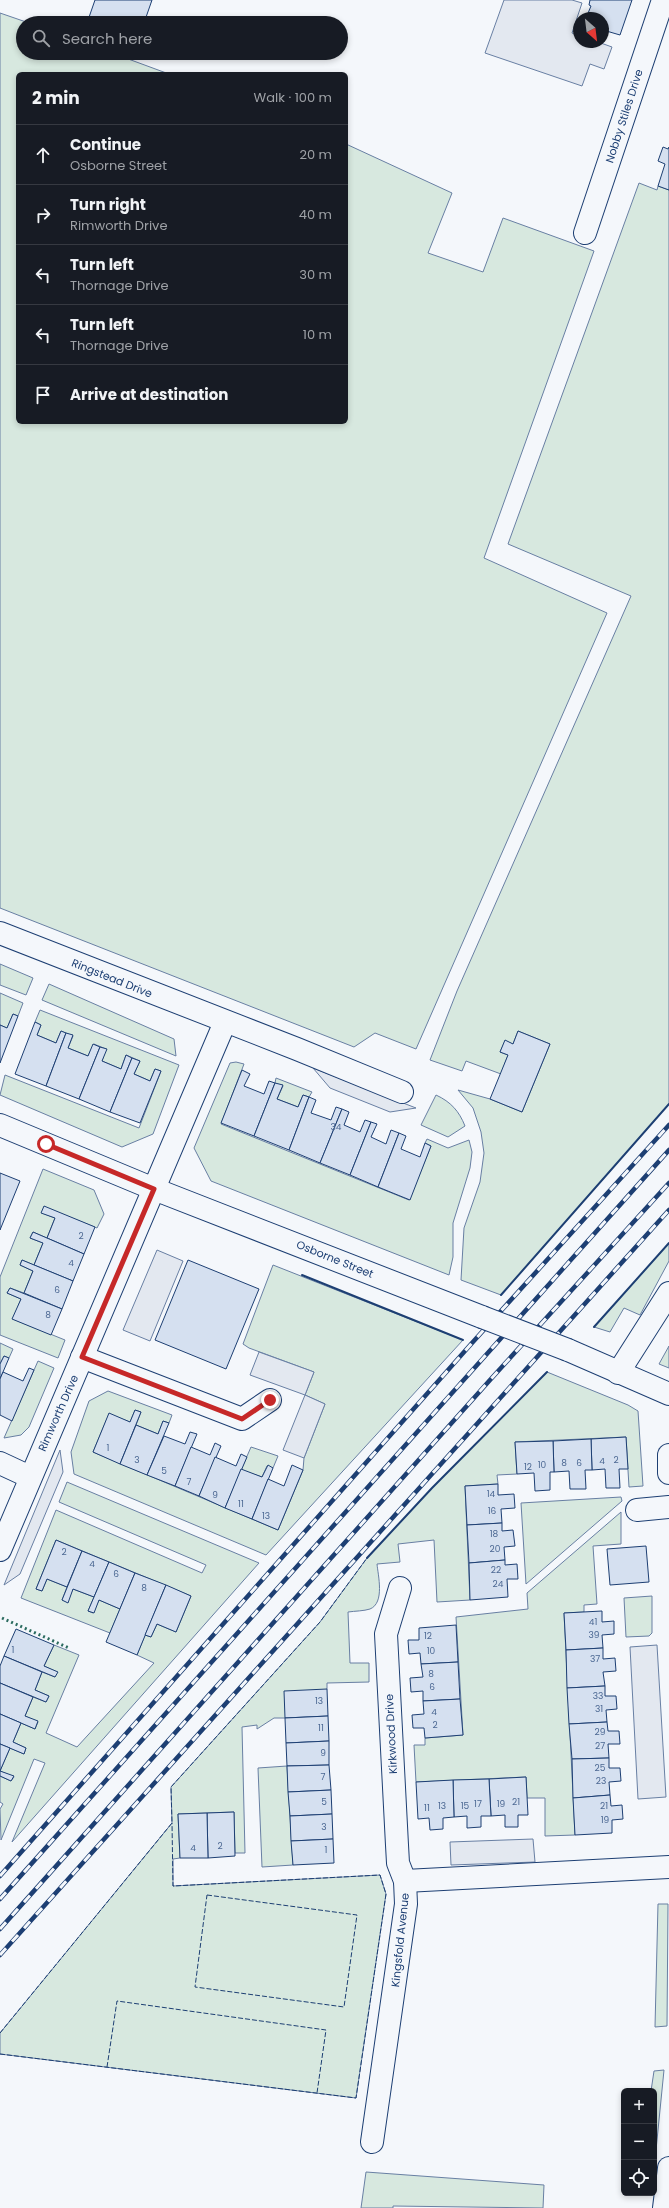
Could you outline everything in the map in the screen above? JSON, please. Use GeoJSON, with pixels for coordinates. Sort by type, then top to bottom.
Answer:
{"type":"FeatureCollection","features":[{"type":"Feature","properties":{"kind":"street","name":"Nobby Stiles Drive"},"geometry":{"type":"LineString","coordinates":[[586,233],[663,0]]}},
{"type":"Feature","properties":{"kind":"street","name":"Ringstead Drive"},"geometry":{"type":"LineString","coordinates":[[0,933],[402,1092]]}},
{"type":"Feature","properties":{"kind":"street"},"geometry":{"type":"LineString","coordinates":[[154,1189],[225,1022]]}},
{"type":"Feature","properties":{"kind":"street","name":"Osborne Street"},"geometry":{"type":"LineString","coordinates":[[0,1124],[154,1189],[568,1350],[669,1394]]}},
{"type":"Feature","properties":{"kind":"street","name":"Rimworth Drive"},"geometry":{"type":"LineString","coordinates":[[0,1550],[154,1189]]}},
{"type":"Feature","properties":{"kind":"street"},"geometry":{"type":"LineString","coordinates":[[618,1373],[669,1293]]}},
{"type":"Feature","properties":{"kind":"street"},"geometry":{"type":"LineString","coordinates":[[82,1357],[242,1419],[270,1400]]}},
{"type":"Feature","properties":{"kind":"street"},"geometry":{"type":"LineString","coordinates":[[669,1455],[669,1473]]}},
{"type":"Feature","properties":{"kind":"street"},"geometry":{"type":"LineString","coordinates":[[0,1464],[30,1477]]}},
{"type":"Feature","properties":{"kind":"street"},"geometry":{"type":"LineString","coordinates":[[637,1510],[669,1507]]}},
{"type":"Feature","properties":{"kind":"street","name":"Kirkwood Drive"},"geometry":{"type":"LineString","coordinates":[[400,1588],[386,1634],[396,1844],[398,1863],[405,1881]]}},
{"type":"Feature","properties":{"kind":"street","name":"Kingsfold Avenue"},"geometry":{"type":"LineString","coordinates":[[372,2142],[406,1904],[405,1881],[669,1867]]}},
{"type":"Feature","properties":{"kind":"street"},"geometry":{"type":"LineString","coordinates":[[664,2208],[669,2168]]}},
{"type":"Feature","properties":{"kind":"shaded area"},"geometry":{"type":"Polygon","coordinates":[[[504,0],[572,0],[582,3],[579,12],[573,12],[573,48],[612,47],[604,69],[590,64],[582,86],[485,53],[504,0]]]}},
{"type":"Feature","properties":{"kind":"shaded area"},"geometry":{"type":"Polygon","coordinates":[[[0,13],[16,19],[16,60],[131,60],[164,72],[16,72],[16,424],[348,424],[348,145],[452,193],[428,253],[483,272],[503,218],[594,251],[484,558],[607,613],[416,1049],[375,1033],[354,1047],[0,908],[0,13]]]}},
{"type":"Feature","properties":{"kind":"shaded area"},"geometry":{"type":"Polygon","coordinates":[[[639,183],[657,190],[658,186],[669,190],[669,1104],[501,1295],[461,1280],[464,1228],[480,1182],[484,1153],[481,1132],[473,1108],[458,1090],[490,1099],[522,1112],[550,1044],[518,1031],[513,1044],[505,1041],[500,1052],[508,1055],[501,1074],[466,1061],[462,1071],[430,1060],[457,991],[631,596],[508,544],[639,183]]]}},
{"type":"Feature","properties":{"kind":"shaded area"},"geometry":{"type":"Polygon","coordinates":[[[0,964],[33,978],[26,995],[0,985],[0,964]]]}},
{"type":"Feature","properties":{"kind":"shaded area"},"geometry":{"type":"Polygon","coordinates":[[[49,984],[174,1039],[176,1056],[42,1000],[49,984]]]}},
{"type":"Feature","properties":{"kind":"shaded area"},"geometry":{"type":"Polygon","coordinates":[[[0,993],[23,1003],[18,1016],[13,1014],[7,1028],[0,1025],[0,993]]]}},
{"type":"Feature","properties":{"kind":"shaded area"},"geometry":{"type":"Polygon","coordinates":[[[40,1010],[179,1065],[153,1134],[122,1147],[0,1095],[5,1075],[139,1128],[161,1071],[155,1069],[150,1081],[134,1074],[140,1061],[126,1055],[121,1069],[102,1061],[106,1049],[94,1044],[88,1056],[68,1048],[73,1036],[61,1031],[56,1043],[37,1035],[41,1025],[35,1022],[40,1010]]]}},
{"type":"Feature","properties":{"kind":"shaded area"},"geometry":{"type":"Polygon","coordinates":[[[236,1062],[244,1064],[221,1124],[409,1200],[431,1146],[425,1143],[427,1139],[448,1148],[469,1140],[472,1152],[470,1168],[453,1223],[453,1257],[449,1275],[211,1181],[194,1148],[230,1063],[236,1062]]]}},
{"type":"Feature","properties":{"kind":"shaded area"},"geometry":{"type":"Polygon","coordinates":[[[313,1068],[416,1108],[390,1112],[330,1088],[313,1068]]]}},
{"type":"Feature","properties":{"kind":"shaded area"},"geometry":{"type":"Polygon","coordinates":[[[276,1078],[312,1092],[309,1097],[303,1095],[298,1107],[277,1099],[283,1086],[275,1083],[276,1078]]]}},
{"type":"Feature","properties":{"kind":"shaded area"},"geometry":{"type":"Polygon","coordinates":[[[436,1095],[454,1108],[465,1126],[448,1137],[421,1125],[436,1095]]]}},
{"type":"Feature","properties":{"kind":"shaded area"},"geometry":{"type":"Polygon","coordinates":[[[43,1169],[94,1190],[104,1214],[97,1228],[44,1207],[42,1213],[55,1218],[47,1238],[33,1232],[30,1238],[43,1243],[34,1265],[22,1260],[20,1265],[33,1271],[24,1293],[10,1288],[7,1293],[21,1299],[13,1319],[65,1340],[58,1358],[0,1335],[0,1277],[43,1169]]]}},
{"type":"Feature","properties":{"kind":"shaded area"},"geometry":{"type":"Polygon","coordinates":[[[669,1243],[669,1261],[640,1315],[624,1308],[610,1332],[594,1327],[669,1243]]]}},
{"type":"Feature","properties":{"kind":"shaded area"},"geometry":{"type":"Polygon","coordinates":[[[157,1250],[183,1261],[150,1341],[123,1330],[157,1250]]]}},
{"type":"Feature","properties":{"kind":"shaded area"},"geometry":{"type":"Polygon","coordinates":[[[273,1265],[463,1340],[266,1555],[74,1474],[71,1452],[89,1401],[108,1391],[172,1415],[169,1423],[163,1421],[158,1434],[136,1425],[141,1412],[135,1410],[130,1422],[109,1414],[93,1452],[278,1530],[303,1470],[304,1458],[325,1404],[305,1395],[314,1372],[249,1348],[243,1344],[273,1265]]]}},
{"type":"Feature","properties":{"kind":"shaded area"},"geometry":{"type":"Polygon","coordinates":[[[0,1343],[13,1349],[9,1358],[4,1356],[0,1364],[0,1343]]]}},
{"type":"Feature","properties":{"kind":"shaded area"},"geometry":{"type":"Polygon","coordinates":[[[669,1346],[669,1368],[659,1364],[669,1346]]]}},
{"type":"Feature","properties":{"kind":"shaded area"},"geometry":{"type":"Polygon","coordinates":[[[259,1352],[314,1372],[305,1395],[250,1375],[259,1352]]]}},
{"type":"Feature","properties":{"kind":"shaded area"},"geometry":{"type":"Polygon","coordinates":[[[38,1361],[54,1368],[29,1427],[21,1435],[4,1438],[38,1361]]]}},
{"type":"Feature","properties":{"kind":"shaded area"},"geometry":{"type":"Polygon","coordinates":[[[547,1372],[628,1405],[638,1411],[643,1486],[629,1487],[626,1437],[515,1442],[517,1474],[497,1475],[498,1484],[465,1486],[470,1600],[437,1602],[434,1540],[398,1544],[400,1562],[377,1564],[380,1588],[378,1601],[375,1606],[368,1610],[348,1612],[350,1663],[369,1663],[369,1682],[327,1683],[327,1689],[285,1718],[274,1718],[257,1729],[257,1725],[242,1727],[245,1853],[235,1853],[234,1812],[178,1814],[180,1858],[173,1859],[173,1886],[380,1875],[386,1894],[356,2098],[0,2054],[0,2033],[172,1823],[171,1787],[320,1622],[367,1558],[432,1488],[547,1372]]]}},
{"type":"Feature","properties":{"kind":"shaded area"},"geometry":{"type":"Polygon","coordinates":[[[305,1395],[325,1404],[304,1458],[283,1450],[305,1395]]]}},
{"type":"Feature","properties":{"kind":"shaded area"},"geometry":{"type":"Polygon","coordinates":[[[251,1447],[278,1456],[273,1468],[267,1466],[262,1477],[241,1470],[251,1447]]]}},
{"type":"Feature","properties":{"kind":"shaded area"},"geometry":{"type":"Polygon","coordinates":[[[60,1450],[63,1472],[20,1574],[4,1585],[60,1450]]]}},
{"type":"Feature","properties":{"kind":"shaded area"},"geometry":{"type":"Polygon","coordinates":[[[67,1482],[259,1563],[12,1842],[45,1763],[34,1759],[1,1840],[0,1809],[3,1804],[0,1802],[0,1776],[11,1781],[14,1777],[0,1771],[10,1748],[24,1754],[26,1748],[13,1742],[21,1723],[35,1729],[38,1722],[25,1716],[33,1697],[46,1702],[49,1696],[35,1690],[42,1672],[55,1677],[57,1672],[44,1666],[54,1645],[79,1655],[46,1733],[77,1747],[154,1663],[137,1655],[145,1635],[151,1637],[157,1624],[176,1632],[191,1596],[56,1540],[36,1589],[42,1591],[47,1579],[67,1587],[62,1600],[67,1602],[73,1589],[94,1597],[88,1611],[93,1613],[99,1600],[120,1609],[110,1633],[21,1598],[56,1510],[202,1573],[206,1565],[59,1502],[67,1482]]]}},
{"type":"Feature","properties":{"kind":"shaded area"},"geometry":{"type":"Polygon","coordinates":[[[621,1497],[622,1501],[526,1584],[521,1503],[621,1497]]]}},
{"type":"Feature","properties":{"kind":"shaded area"},"geometry":{"type":"Polygon","coordinates":[[[621,1512],[621,1544],[593,1546],[597,1604],[584,1605],[584,1612],[564,1613],[575,1835],[545,1836],[545,1798],[527,1798],[526,1777],[416,1782],[414,1745],[425,1745],[425,1738],[463,1735],[456,1617],[528,1609],[527,1593],[621,1512]]]}},
{"type":"Feature","properties":{"kind":"shaded area"},"geometry":{"type":"Polygon","coordinates":[[[652,1596],[652,1633],[649,1636],[626,1637],[624,1598],[652,1596]]]}},
{"type":"Feature","properties":{"kind":"shaded area"},"geometry":{"type":"Polygon","coordinates":[[[657,1645],[666,1797],[638,1799],[630,1647],[657,1645]]]}},
{"type":"Feature","properties":{"kind":"shaded area"},"geometry":{"type":"Polygon","coordinates":[[[287,1766],[293,1865],[262,1867],[258,1768],[287,1766]]]}},
{"type":"Feature","properties":{"kind":"shaded area"},"geometry":{"type":"Polygon","coordinates":[[[533,1839],[535,1862],[451,1865],[450,1842],[533,1839]]]}},
{"type":"Feature","properties":{"kind":"shaded area"},"geometry":{"type":"Polygon","coordinates":[[[658,1904],[668,1904],[667,2026],[655,2027],[658,1904]]]}},
{"type":"Feature","properties":{"kind":"shaded area"},"geometry":{"type":"Polygon","coordinates":[[[664,2070],[657,2140],[657,2088],[651,2088],[654,2071],[664,2070]]]}},
{"type":"Feature","properties":{"kind":"shaded area"},"geometry":{"type":"Polygon","coordinates":[[[366,2172],[544,2185],[543,2208],[393,2206],[393,2208],[361,2208],[366,2172]]]}},
{"type":"Feature","properties":{"kind":"building"},"geometry":{"type":"Polygon","coordinates":[[[95,0],[152,0],[146,16],[89,16],[95,0]]]}},
{"type":"Feature","properties":{"kind":"building"},"geometry":{"type":"Polygon","coordinates":[[[590,0],[632,0],[620,35],[609,32],[609,12],[588,12],[591,6],[589,5],[590,0]]]}},
{"type":"Feature","properties":{"kind":"building"},"geometry":{"type":"Polygon","coordinates":[[[663,147],[668,149],[669,147],[669,190],[658,186],[665,164],[658,161],[663,147]]]}},
{"type":"Feature","properties":{"kind":"building"},"geometry":{"type":"Polygon","coordinates":[[[13,1014],[18,1016],[0,1063],[0,1025],[7,1028],[13,1014]]]}},
{"type":"Feature","properties":{"kind":"building"},"geometry":{"type":"Polygon","coordinates":[[[35,1022],[41,1025],[37,1035],[56,1043],[61,1031],[66,1033],[46,1086],[15,1074],[35,1022]]]}},
{"type":"Feature","properties":{"kind":"building"},"geometry":{"type":"Polygon","coordinates":[[[518,1031],[550,1044],[522,1112],[490,1099],[508,1055],[500,1052],[505,1040],[513,1044],[518,1031]]]}},
{"type":"Feature","properties":{"kind":"building"},"geometry":{"type":"Polygon","coordinates":[[[66,1033],[73,1035],[68,1048],[88,1056],[93,1044],[100,1047],[79,1099],[46,1086],[66,1033]]]}},
{"type":"Feature","properties":{"kind":"building"},"geometry":{"type":"Polygon","coordinates":[[[100,1047],[107,1049],[102,1061],[121,1069],[126,1055],[132,1058],[110,1112],[79,1099],[100,1047]]]}},
{"type":"Feature","properties":{"kind":"building"},"geometry":{"type":"Polygon","coordinates":[[[132,1058],[140,1061],[134,1074],[150,1081],[155,1069],[161,1071],[140,1123],[110,1112],[132,1058]]]}},
{"type":"Feature","properties":{"kind":"building"},"geometry":{"type":"Polygon","coordinates":[[[242,1070],[250,1074],[244,1086],[264,1094],[269,1081],[275,1083],[254,1136],[221,1123],[242,1070]]]}},
{"type":"Feature","properties":{"kind":"building"},"geometry":{"type":"Polygon","coordinates":[[[275,1083],[283,1085],[277,1099],[298,1107],[303,1095],[309,1097],[289,1150],[254,1136],[275,1083]]]}},
{"type":"Feature","properties":{"kind":"building"},"geometry":{"type":"Polygon","coordinates":[[[309,1097],[316,1100],[311,1113],[331,1120],[336,1107],[342,1109],[320,1163],[289,1150],[309,1097]]]}},
{"type":"Feature","properties":{"kind":"building"},"geometry":{"type":"Polygon","coordinates":[[[342,1109],[349,1112],[344,1125],[360,1132],[365,1120],[371,1122],[350,1175],[320,1163],[342,1109]]]}},
{"type":"Feature","properties":{"kind":"building"},"geometry":{"type":"Polygon","coordinates":[[[371,1122],[377,1124],[371,1137],[386,1144],[391,1130],[399,1133],[378,1187],[350,1175],[371,1122]]]}},
{"type":"Feature","properties":{"kind":"building"},"geometry":{"type":"Polygon","coordinates":[[[399,1133],[406,1136],[401,1149],[420,1157],[425,1143],[431,1146],[410,1200],[378,1187],[399,1133]]]}},
{"type":"Feature","properties":{"kind":"building"},"geometry":{"type":"Polygon","coordinates":[[[0,1173],[20,1181],[0,1230],[0,1173]]]}},
{"type":"Feature","properties":{"kind":"building"},"geometry":{"type":"Polygon","coordinates":[[[44,1206],[95,1227],[84,1254],[47,1238],[55,1218],[41,1213],[44,1206]]]}},
{"type":"Feature","properties":{"kind":"building"},"geometry":{"type":"Polygon","coordinates":[[[33,1232],[84,1254],[73,1281],[34,1265],[43,1243],[30,1238],[33,1232]]]}},
{"type":"Feature","properties":{"kind":"building"},"geometry":{"type":"Polygon","coordinates":[[[22,1260],[73,1281],[62,1309],[24,1293],[33,1271],[20,1265],[22,1260]]]}},
{"type":"Feature","properties":{"kind":"building"},"geometry":{"type":"Polygon","coordinates":[[[188,1260],[259,1289],[226,1369],[155,1340],[188,1260]]]}},
{"type":"Feature","properties":{"kind":"building"},"geometry":{"type":"Polygon","coordinates":[[[10,1288],[62,1309],[51,1335],[12,1319],[21,1299],[7,1293],[10,1288]]]}},
{"type":"Feature","properties":{"kind":"building"},"geometry":{"type":"Polygon","coordinates":[[[4,1356],[9,1358],[0,1379],[0,1364],[4,1356]]]}},
{"type":"Feature","properties":{"kind":"building"},"geometry":{"type":"Polygon","coordinates":[[[29,1368],[34,1370],[12,1421],[0,1415],[0,1379],[3,1372],[23,1381],[29,1368]]]}},
{"type":"Feature","properties":{"kind":"building"},"geometry":{"type":"Polygon","coordinates":[[[135,1410],[141,1412],[120,1464],[93,1452],[109,1413],[130,1422],[135,1410]]]}},
{"type":"Feature","properties":{"kind":"building"},"geometry":{"type":"Polygon","coordinates":[[[163,1421],[169,1423],[147,1475],[120,1464],[136,1425],[158,1434],[163,1421]]]}},
{"type":"Feature","properties":{"kind":"building"},"geometry":{"type":"Polygon","coordinates":[[[190,1432],[197,1434],[175,1486],[147,1475],[164,1436],[185,1444],[190,1432]]]}},
{"type":"Feature","properties":{"kind":"building"},"geometry":{"type":"Polygon","coordinates":[[[626,1437],[628,1469],[619,1469],[620,1488],[606,1488],[605,1469],[592,1470],[591,1439],[626,1437]]]}},
{"type":"Feature","properties":{"kind":"building"},"geometry":{"type":"Polygon","coordinates":[[[591,1439],[592,1470],[585,1470],[586,1489],[570,1489],[569,1471],[554,1472],[553,1441],[591,1439]]]}},
{"type":"Feature","properties":{"kind":"building"},"geometry":{"type":"Polygon","coordinates":[[[553,1441],[554,1472],[550,1472],[550,1490],[535,1491],[534,1473],[517,1474],[515,1442],[553,1441]]]}},
{"type":"Feature","properties":{"kind":"building"},"geometry":{"type":"Polygon","coordinates":[[[215,1443],[221,1446],[199,1496],[175,1486],[191,1447],[210,1455],[215,1443]]]}},
{"type":"Feature","properties":{"kind":"building"},"geometry":{"type":"Polygon","coordinates":[[[241,1454],[247,1457],[225,1508],[199,1496],[215,1457],[236,1466],[241,1454]]]}},
{"type":"Feature","properties":{"kind":"building"},"geometry":{"type":"Polygon","coordinates":[[[268,1465],[273,1468],[252,1519],[225,1508],[241,1469],[262,1477],[268,1465]]]}},
{"type":"Feature","properties":{"kind":"building"},"geometry":{"type":"Polygon","coordinates":[[[292,1465],[303,1470],[278,1530],[252,1519],[268,1479],[284,1486],[292,1465]]]}},
{"type":"Feature","properties":{"kind":"building"},"geometry":{"type":"Polygon","coordinates":[[[498,1484],[498,1495],[514,1494],[515,1508],[501,1509],[502,1523],[467,1525],[465,1486],[498,1484]]]}},
{"type":"Feature","properties":{"kind":"building"},"geometry":{"type":"Polygon","coordinates":[[[502,1523],[502,1531],[513,1530],[515,1546],[504,1547],[505,1560],[469,1563],[467,1525],[502,1523]]]}},
{"type":"Feature","properties":{"kind":"building"},"geometry":{"type":"Polygon","coordinates":[[[56,1540],[82,1551],[67,1587],[47,1579],[42,1591],[36,1589],[56,1540]]]}},
{"type":"Feature","properties":{"kind":"building"},"geometry":{"type":"Polygon","coordinates":[[[646,1546],[649,1582],[610,1585],[607,1549],[646,1546]]]}},
{"type":"Feature","properties":{"kind":"building"},"geometry":{"type":"Polygon","coordinates":[[[82,1551],[109,1562],[94,1597],[73,1589],[68,1603],[62,1600],[82,1551]]]}},
{"type":"Feature","properties":{"kind":"building"},"geometry":{"type":"Polygon","coordinates":[[[505,1560],[505,1565],[517,1564],[518,1579],[507,1579],[508,1597],[470,1600],[469,1563],[505,1560]]]}},
{"type":"Feature","properties":{"kind":"building"},"geometry":{"type":"Polygon","coordinates":[[[109,1562],[135,1573],[120,1609],[99,1600],[94,1613],[88,1611],[109,1562]]]}},
{"type":"Feature","properties":{"kind":"building"},"geometry":{"type":"Polygon","coordinates":[[[135,1573],[166,1585],[137,1655],[106,1642],[135,1573]]]}},
{"type":"Feature","properties":{"kind":"building"},"geometry":{"type":"Polygon","coordinates":[[[166,1585],[191,1596],[176,1632],[157,1624],[151,1637],[145,1635],[166,1585]]]}},
{"type":"Feature","properties":{"kind":"building"},"geometry":{"type":"Polygon","coordinates":[[[602,1611],[602,1622],[614,1621],[614,1634],[602,1635],[603,1648],[566,1650],[564,1613],[602,1611]]]}},
{"type":"Feature","properties":{"kind":"building"},"geometry":{"type":"Polygon","coordinates":[[[456,1625],[458,1662],[421,1664],[420,1653],[409,1654],[408,1640],[419,1640],[419,1628],[456,1625]]]}},
{"type":"Feature","properties":{"kind":"building"},"geometry":{"type":"Polygon","coordinates":[[[16,1629],[54,1645],[44,1666],[58,1672],[55,1677],[4,1656],[16,1629]]]}},
{"type":"Feature","properties":{"kind":"building"},"geometry":{"type":"Polygon","coordinates":[[[603,1648],[603,1659],[615,1658],[616,1671],[603,1672],[605,1686],[567,1688],[566,1650],[603,1648]]]}},
{"type":"Feature","properties":{"kind":"building"},"geometry":{"type":"Polygon","coordinates":[[[4,1656],[42,1672],[35,1690],[49,1696],[46,1702],[0,1683],[0,1666],[4,1656]]]}},
{"type":"Feature","properties":{"kind":"building"},"geometry":{"type":"Polygon","coordinates":[[[458,1662],[460,1699],[423,1701],[423,1691],[411,1692],[410,1678],[423,1677],[421,1664],[458,1662]]]}},
{"type":"Feature","properties":{"kind":"building"},"geometry":{"type":"Polygon","coordinates":[[[0,1683],[33,1697],[25,1716],[38,1721],[35,1729],[0,1714],[0,1683]]]}},
{"type":"Feature","properties":{"kind":"building"},"geometry":{"type":"Polygon","coordinates":[[[605,1686],[605,1696],[616,1696],[617,1709],[606,1710],[607,1722],[569,1724],[567,1688],[605,1686]]]}},
{"type":"Feature","properties":{"kind":"building"},"geometry":{"type":"Polygon","coordinates":[[[327,1689],[328,1716],[285,1718],[284,1691],[327,1689]]]}},
{"type":"Feature","properties":{"kind":"building"},"geometry":{"type":"Polygon","coordinates":[[[460,1699],[463,1735],[425,1738],[424,1728],[413,1728],[412,1715],[424,1714],[423,1701],[460,1699]]]}},
{"type":"Feature","properties":{"kind":"building"},"geometry":{"type":"Polygon","coordinates":[[[0,1714],[21,1723],[13,1742],[26,1748],[24,1754],[0,1744],[0,1714]]]}},
{"type":"Feature","properties":{"kind":"building"},"geometry":{"type":"Polygon","coordinates":[[[328,1716],[329,1741],[286,1743],[285,1718],[328,1716]]]}},
{"type":"Feature","properties":{"kind":"building"},"geometry":{"type":"Polygon","coordinates":[[[607,1722],[608,1731],[619,1731],[620,1744],[608,1744],[609,1758],[572,1759],[569,1724],[607,1722]]]}},
{"type":"Feature","properties":{"kind":"building"},"geometry":{"type":"Polygon","coordinates":[[[329,1741],[329,1765],[287,1766],[286,1743],[329,1741]]]}},
{"type":"Feature","properties":{"kind":"building"},"geometry":{"type":"Polygon","coordinates":[[[0,1744],[10,1748],[0,1771],[0,1744]]]}},
{"type":"Feature","properties":{"kind":"building"},"geometry":{"type":"Polygon","coordinates":[[[609,1758],[609,1768],[620,1768],[621,1781],[609,1782],[610,1795],[573,1798],[572,1759],[609,1758]]]}},
{"type":"Feature","properties":{"kind":"building"},"geometry":{"type":"Polygon","coordinates":[[[329,1765],[331,1790],[288,1792],[287,1766],[329,1765]]]}},
{"type":"Feature","properties":{"kind":"building"},"geometry":{"type":"Polygon","coordinates":[[[0,1771],[14,1776],[11,1781],[0,1776],[0,1771]]]}},
{"type":"Feature","properties":{"kind":"building"},"geometry":{"type":"Polygon","coordinates":[[[526,1777],[528,1815],[518,1815],[518,1827],[505,1827],[505,1815],[491,1816],[489,1779],[526,1777]]]}},
{"type":"Feature","properties":{"kind":"building"},"geometry":{"type":"Polygon","coordinates":[[[489,1779],[491,1816],[481,1816],[481,1827],[467,1828],[467,1816],[454,1817],[453,1780],[489,1779]]]}},
{"type":"Feature","properties":{"kind":"building"},"geometry":{"type":"Polygon","coordinates":[[[453,1780],[454,1817],[443,1818],[443,1829],[430,1830],[429,1818],[418,1819],[416,1782],[453,1780]]]}},
{"type":"Feature","properties":{"kind":"building"},"geometry":{"type":"Polygon","coordinates":[[[331,1790],[332,1814],[290,1816],[288,1792],[331,1790]]]}},
{"type":"Feature","properties":{"kind":"building"},"geometry":{"type":"Polygon","coordinates":[[[610,1795],[611,1806],[622,1805],[623,1819],[612,1820],[612,1833],[575,1835],[573,1798],[610,1795]]]}},
{"type":"Feature","properties":{"kind":"building"},"geometry":{"type":"Polygon","coordinates":[[[234,1812],[235,1856],[208,1858],[207,1813],[234,1812]]]}},
{"type":"Feature","properties":{"kind":"building"},"geometry":{"type":"Polygon","coordinates":[[[207,1813],[208,1858],[180,1858],[178,1814],[207,1813]]]}},
{"type":"Feature","properties":{"kind":"building"},"geometry":{"type":"Polygon","coordinates":[[[332,1814],[333,1839],[291,1841],[290,1816],[332,1814]]]}},
{"type":"Feature","properties":{"kind":"building"},"geometry":{"type":"Polygon","coordinates":[[[333,1839],[334,1863],[293,1865],[291,1841],[333,1839]]]}},
{"type":"Feature","properties":{"kind":"railway"},"geometry":{"type":"LineString","coordinates":[[0,1876],[472,1343],[669,1125]]}},
{"type":"Feature","properties":{"kind":"railway"},"geometry":{"type":"LineString","coordinates":[[0,1899],[669,1150]]}},
{"type":"Feature","properties":{"kind":"railway"},"geometry":{"type":"LineString","coordinates":[[0,1929],[490,1380],[669,1183]]}},
{"type":"Feature","properties":{"kind":"railway"},"geometry":{"type":"LineString","coordinates":[[0,1955],[669,1210]]}},
{"type":"Feature","properties":{"kind":"hedge"},"geometry":{"type":"LineString","coordinates":[[2,1618],[69,1648]]}},
{"type":"Feature","properties":{"kind":"fence"},"geometry":{"type":"LineString","coordinates":[[0,2033],[172,1823],[171,1787],[320,1622],[367,1558]]}},
{"type":"Feature","properties":{"kind":"fence"},"geometry":{"type":"LineString","coordinates":[[0,2054],[356,2098],[386,1894],[380,1875],[173,1886],[172,1823]]}},
{"type":"Feature","properties":{"kind":"fence"},"geometry":{"type":"LineString","coordinates":[[207,1895],[357,1915],[344,2007],[195,1987],[207,1895]]}},
{"type":"Feature","properties":{"kind":"fence"},"geometry":{"type":"LineString","coordinates":[[107,2067],[117,2001],[326,2030],[317,2093]]}},
{"type":"Feature","properties":{"kind":"wall"},"geometry":{"type":"LineString","coordinates":[[501,1295],[669,1104]]}},
{"type":"Feature","properties":{"kind":"wall"},"geometry":{"type":"LineString","coordinates":[[594,1327],[669,1243]]}},
{"type":"Feature","properties":{"kind":"wall"},"geometry":{"type":"LineString","coordinates":[[302,1275],[463,1340]]}},
{"type":"Feature","properties":{"kind":"wall"},"geometry":{"type":"LineString","coordinates":[[367,1558],[432,1488],[547,1372]]}},
{"type":"Feature","properties":{"kind":"route"},"geometry":{"type":"LineString","coordinates":[[46,1144],[154,1189],[82,1357],[242,1419],[270,1400]]}}]}
